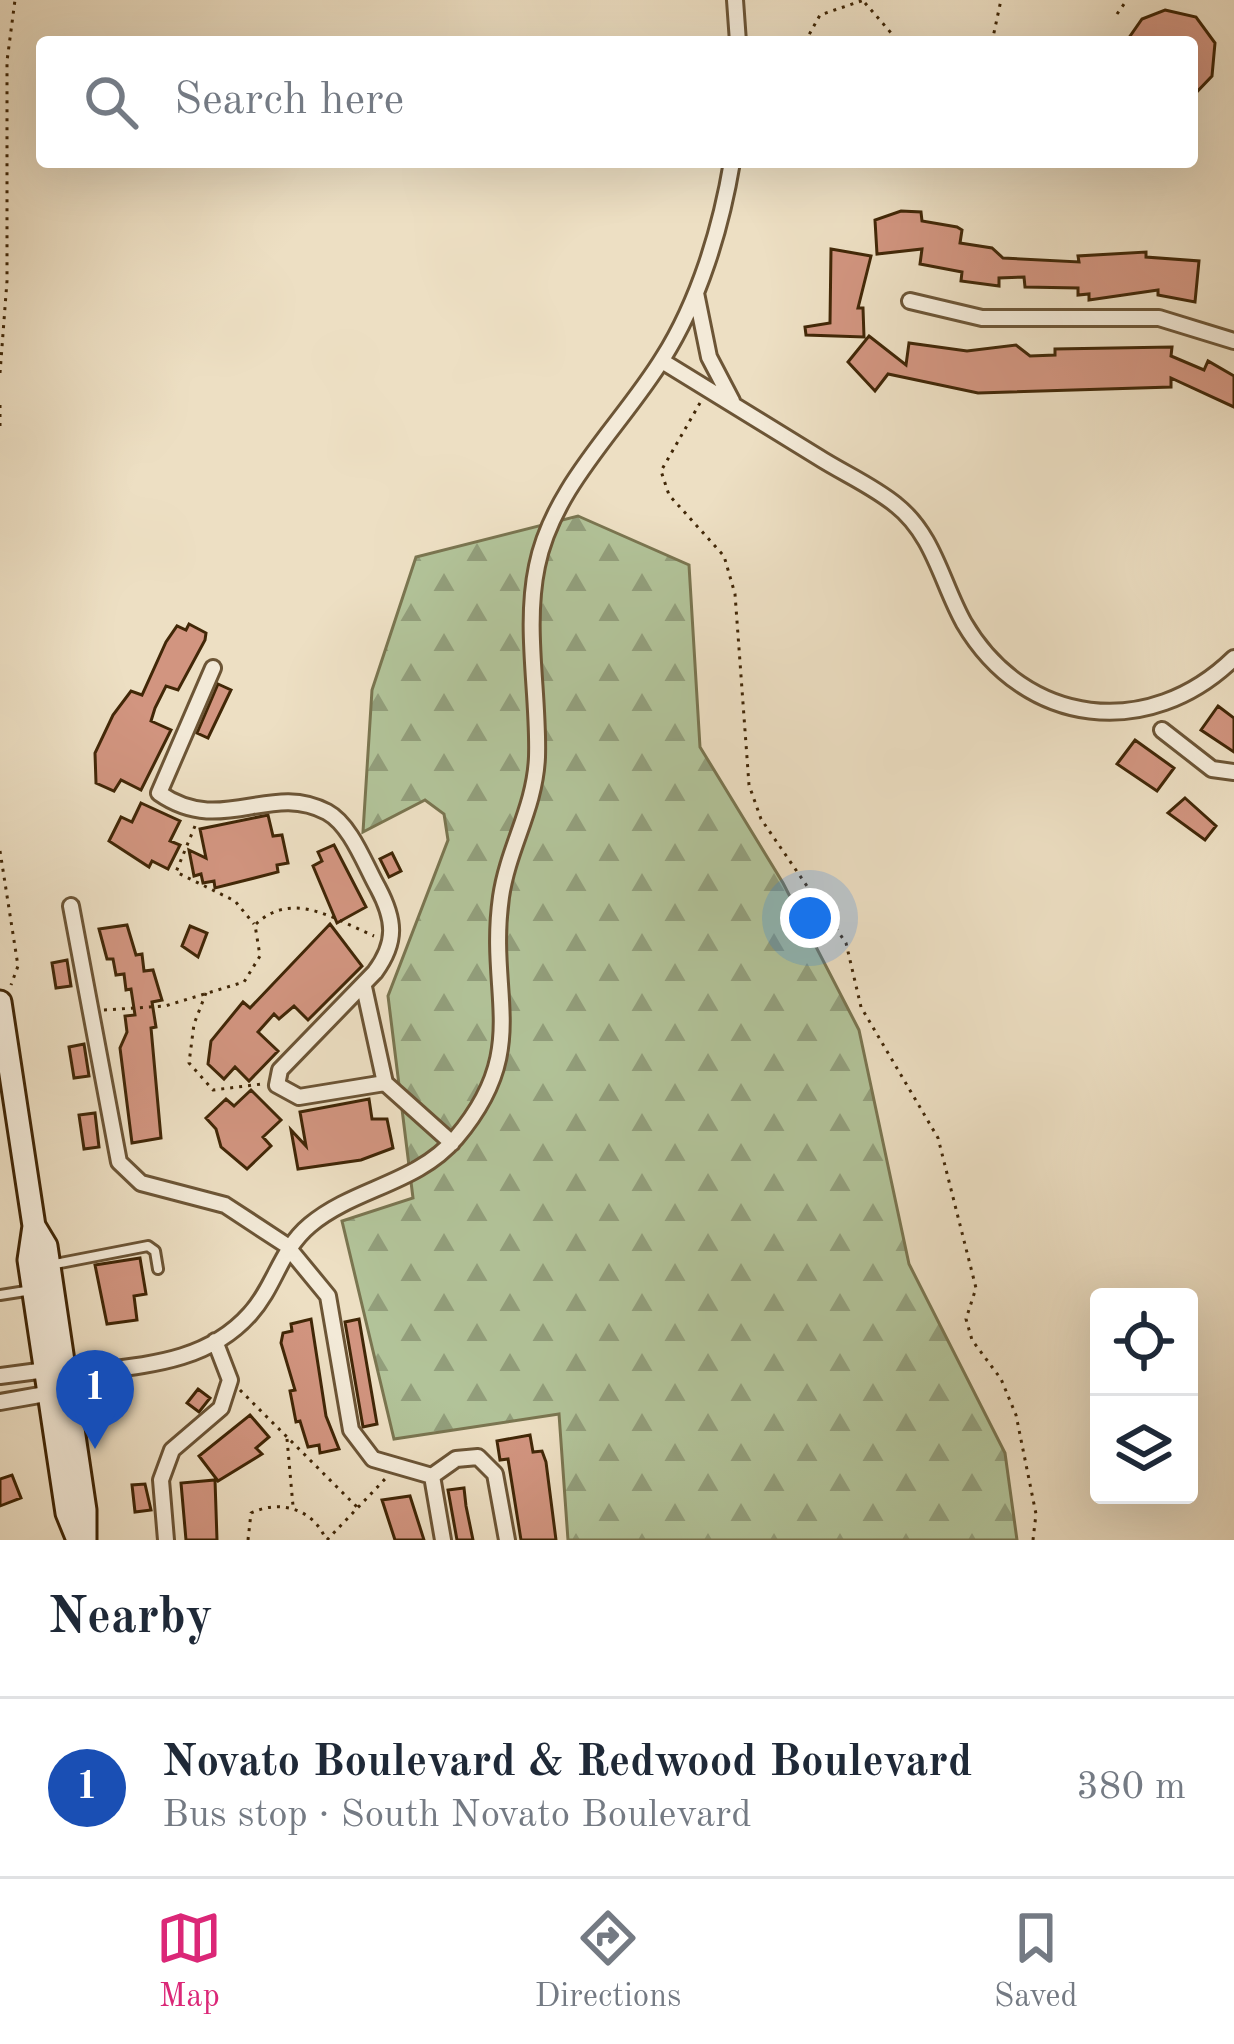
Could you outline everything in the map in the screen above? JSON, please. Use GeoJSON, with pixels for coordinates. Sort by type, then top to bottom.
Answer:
{"type":"FeatureCollection","features":[{"type":"Feature","properties":{"kind":"main road"},"geometry":{"type":"LineString","coordinates":[[0,1006],[34,1226],[48,1265],[56,1372],[81,1540]]}},
{"type":"Feature","properties":{"kind":"main road"},"geometry":{"type":"LineString","coordinates":[[34,1226],[28,1250],[33,1290],[56,1372],[50,1395],[68,1513],[81,1540]]}},
{"type":"Feature","properties":{"kind":"street"},"geometry":{"type":"LineString","coordinates":[[735,0],[738,36]]}},
{"type":"Feature","properties":{"kind":"street"},"geometry":{"type":"LineString","coordinates":[[0,1376],[165,1363],[215,1341],[250,1314],[286,1245],[327,1210],[411,1175],[452,1142],[494,1082],[505,1047],[501,897],[530,812],[537,756],[532,682],[537,565],[574,482],[662,361],[696,290],[724,209],[730,168]]}},
{"type":"Feature","properties":{"kind":"street"},"geometry":{"type":"LineString","coordinates":[[696,290],[709,357],[735,406]]}},
{"type":"Feature","properties":{"kind":"street"},"geometry":{"type":"LineString","coordinates":[[910,301],[982,318],[1159,318],[1234,341]]}},
{"type":"Feature","properties":{"kind":"street"},"geometry":{"type":"LineString","coordinates":[[662,361],[899,507],[939,562],[964,622],[999,668],[1052,705],[1103,716],[1141,710],[1186,696],[1234,658]]}},
{"type":"Feature","properties":{"kind":"street"},"geometry":{"type":"LineString","coordinates":[[213,668],[159,793],[201,814],[275,802],[327,812],[348,833],[393,924],[388,955],[275,1081],[299,1097],[385,1083]]}},
{"type":"Feature","properties":{"kind":"street"},"geometry":{"type":"LineString","coordinates":[[1162,730],[1212,770],[1234,772]]}},
{"type":"Feature","properties":{"kind":"street"},"geometry":{"type":"LineString","coordinates":[[71,906],[119,1162],[141,1183],[225,1205],[286,1245],[328,1296],[351,1430],[373,1459],[432,1476],[456,1460],[478,1457],[495,1474],[507,1540]]}},
{"type":"Feature","properties":{"kind":"street"},"geometry":{"type":"LineString","coordinates":[[364,986],[385,1083],[452,1142]]}},
{"type":"Feature","properties":{"kind":"street"},"geometry":{"type":"LineString","coordinates":[[166,1540],[160,1480],[172,1450],[221,1408],[230,1380],[215,1341]]}},
{"type":"Feature","properties":{"kind":"street"},"geometry":{"type":"LineString","coordinates":[[0,1402],[50,1395]]}},
{"type":"Feature","properties":{"kind":"street"},"geometry":{"type":"LineString","coordinates":[[432,1476],[443,1540]]}},
{"type":"Feature","properties":{"kind":"lane"},"geometry":{"type":"LineString","coordinates":[[48,1265],[148,1246],[155,1251],[158,1269]]}},
{"type":"Feature","properties":{"kind":"lane"},"geometry":{"type":"LineString","coordinates":[[0,1294],[33,1290]]}},
{"type":"Feature","properties":{"kind":"path"},"geometry":{"type":"LineString","coordinates":[[0,374],[7,280],[7,61],[15,0]]}},
{"type":"Feature","properties":{"kind":"path"},"geometry":{"type":"LineString","coordinates":[[808,36],[820,15],[864,0],[891,36]]}},
{"type":"Feature","properties":{"kind":"path"},"geometry":{"type":"LineString","coordinates":[[993,36],[1001,0]]}},
{"type":"Feature","properties":{"kind":"path"},"geometry":{"type":"LineString","coordinates":[[1117,14],[1126,0]]}},
{"type":"Feature","properties":{"kind":"path"},"geometry":{"type":"LineString","coordinates":[[708,389],[661,471],[669,495],[724,556],[735,594],[749,784],[761,819],[846,943],[862,1007],[938,1138],[976,1288],[966,1319],[972,1340],[1001,1379],[1016,1415],[1036,1514],[1033,1540]]}},
{"type":"Feature","properties":{"kind":"path"},"geometry":{"type":"LineString","coordinates":[[0,405],[0,432]]}},
{"type":"Feature","properties":{"kind":"path"},"geometry":{"type":"LineString","coordinates":[[88,1009],[123,1012],[165,1006],[233,988],[251,975],[260,956],[255,925],[235,901],[176,872],[201,814]]}},
{"type":"Feature","properties":{"kind":"path"},"geometry":{"type":"LineString","coordinates":[[0,851],[18,966],[0,1006]]}},
{"type":"Feature","properties":{"kind":"path"},"geometry":{"type":"LineString","coordinates":[[255,925],[272,910],[295,905],[375,936]]}},
{"type":"Feature","properties":{"kind":"path"},"geometry":{"type":"LineString","coordinates":[[207,992],[194,1024],[189,1063],[198,1077],[213,1090],[275,1081]]}},
{"type":"Feature","properties":{"kind":"path"},"geometry":{"type":"LineString","coordinates":[[230,1380],[359,1509]]}},
{"type":"Feature","properties":{"kind":"path"},"geometry":{"type":"LineString","coordinates":[[287,1439],[293,1508]]}},
{"type":"Feature","properties":{"kind":"path"},"geometry":{"type":"LineString","coordinates":[[248,1540],[250,1513],[293,1508],[313,1517],[326,1540],[383,1487],[390,1465]]}},
{"type":"Feature","properties":{"kind":"green space"},"geometry":{"type":"Polygon","coordinates":[[[578,516],[689,565],[700,747],[783,883],[859,1030],[909,1264],[1005,1453],[1017,1540],[568,1540],[559,1414],[394,1439],[342,1221],[413,1198],[388,996],[448,840],[444,814],[425,800],[363,832],[372,690],[416,557],[578,516]]]}},
{"type":"Feature","properties":{"kind":"building"},"geometry":{"type":"Polygon","coordinates":[[[1165,10],[1196,17],[1215,43],[1212,76],[1198,91],[1198,36],[1130,36],[1142,19],[1165,10]]]}},
{"type":"Feature","properties":{"kind":"building"},"geometry":{"type":"Polygon","coordinates":[[[901,211],[921,212],[922,221],[957,227],[962,230],[960,243],[992,248],[1003,258],[1079,262],[1078,256],[1146,252],[1146,257],[1199,261],[1195,302],[1158,295],[1158,290],[1089,300],[1089,294],[1078,295],[1078,288],[1025,287],[1024,277],[999,278],[999,286],[961,281],[962,272],[920,264],[922,249],[877,254],[875,220],[901,211]]]}},
{"type":"Feature","properties":{"kind":"building"},"geometry":{"type":"Polygon","coordinates":[[[831,249],[871,256],[858,308],[863,308],[864,337],[806,335],[805,327],[830,323],[831,249]]]}},
{"type":"Feature","properties":{"kind":"building"},"geometry":{"type":"Polygon","coordinates":[[[869,336],[906,365],[909,343],[967,351],[1016,345],[1030,356],[1055,355],[1055,349],[1172,347],[1171,356],[1204,370],[1208,361],[1234,376],[1234,407],[1171,378],[1171,387],[978,393],[888,374],[875,391],[848,362],[869,336]]]}},
{"type":"Feature","properties":{"kind":"building"},"geometry":{"type":"Polygon","coordinates":[[[189,624],[206,633],[205,640],[178,690],[166,686],[155,708],[151,721],[171,730],[141,790],[121,780],[114,791],[96,783],[95,753],[113,715],[131,691],[142,695],[166,642],[177,626],[186,630],[189,624]]]}},
{"type":"Feature","properties":{"kind":"building"},"geometry":{"type":"Polygon","coordinates":[[[218,684],[231,690],[208,738],[197,733],[218,684]]]}},
{"type":"Feature","properties":{"kind":"building"},"geometry":{"type":"Polygon","coordinates":[[[1218,706],[1234,718],[1234,752],[1201,730],[1218,706]]]}},
{"type":"Feature","properties":{"kind":"building"},"geometry":{"type":"Polygon","coordinates":[[[1135,740],[1174,768],[1157,791],[1117,764],[1135,740]]]}},
{"type":"Feature","properties":{"kind":"building"},"geometry":{"type":"Polygon","coordinates":[[[1185,798],[1216,826],[1205,840],[1168,813],[1185,798]]]}},
{"type":"Feature","properties":{"kind":"building"},"geometry":{"type":"Polygon","coordinates":[[[141,803],[180,821],[170,841],[180,845],[168,869],[152,861],[149,867],[109,841],[121,817],[132,822],[141,803]]]}},
{"type":"Feature","properties":{"kind":"building"},"geometry":{"type":"Polygon","coordinates":[[[268,815],[273,836],[282,835],[288,863],[277,865],[278,872],[215,888],[214,881],[203,883],[201,874],[194,876],[189,850],[206,858],[200,829],[268,815]]]}},
{"type":"Feature","properties":{"kind":"building"},"geometry":{"type":"Polygon","coordinates":[[[334,845],[366,907],[337,923],[313,866],[322,861],[318,852],[334,845]]]}},
{"type":"Feature","properties":{"kind":"building"},"geometry":{"type":"Polygon","coordinates":[[[392,853],[401,871],[389,877],[380,859],[392,853]]]}},
{"type":"Feature","properties":{"kind":"building"},"geometry":{"type":"Polygon","coordinates":[[[330,924],[362,966],[308,1020],[294,1006],[279,1019],[274,1014],[258,1032],[278,1051],[249,1081],[235,1067],[224,1079],[208,1064],[211,1041],[243,1002],[250,1008],[330,924]]]}},
{"type":"Feature","properties":{"kind":"building"},"geometry":{"type":"Polygon","coordinates":[[[127,925],[136,955],[142,954],[144,971],[153,970],[162,1000],[152,1002],[156,1027],[151,1028],[161,1138],[132,1143],[120,1048],[127,1032],[125,1016],[135,1015],[131,989],[126,990],[124,974],[116,975],[113,959],[107,959],[99,929],[127,925]]]}},
{"type":"Feature","properties":{"kind":"building"},"geometry":{"type":"Polygon","coordinates":[[[190,926],[207,933],[198,957],[182,946],[190,926]]]}},
{"type":"Feature","properties":{"kind":"building"},"geometry":{"type":"Polygon","coordinates":[[[67,960],[71,986],[56,988],[52,963],[67,960]]]}},
{"type":"Feature","properties":{"kind":"building"},"geometry":{"type":"Polygon","coordinates":[[[84,1044],[89,1076],[74,1078],[69,1047],[84,1044]]]}},
{"type":"Feature","properties":{"kind":"building"},"geometry":{"type":"Polygon","coordinates":[[[251,1090],[281,1120],[263,1137],[271,1146],[247,1169],[221,1147],[216,1129],[206,1118],[226,1099],[234,1106],[251,1090]]]}},
{"type":"Feature","properties":{"kind":"building"},"geometry":{"type":"Polygon","coordinates":[[[369,1099],[372,1119],[387,1119],[393,1148],[361,1160],[298,1169],[291,1130],[306,1146],[300,1112],[369,1099]]]}},
{"type":"Feature","properties":{"kind":"building"},"geometry":{"type":"Polygon","coordinates":[[[95,1113],[99,1147],[84,1149],[79,1115],[95,1113]]]}},
{"type":"Feature","properties":{"kind":"building"},"geometry":{"type":"Polygon","coordinates":[[[140,1258],[146,1294],[134,1296],[137,1320],[107,1324],[95,1265],[140,1258]]]}},
{"type":"Feature","properties":{"kind":"building"},"geometry":{"type":"Polygon","coordinates":[[[311,1319],[326,1416],[339,1449],[320,1453],[319,1445],[308,1447],[300,1421],[296,1422],[290,1391],[295,1390],[281,1343],[283,1333],[292,1331],[291,1324],[311,1319]]]}},
{"type":"Feature","properties":{"kind":"building"},"geometry":{"type":"Polygon","coordinates":[[[359,1319],[377,1424],[363,1427],[345,1322],[359,1319]]]}},
{"type":"Feature","properties":{"kind":"building"},"geometry":{"type":"Polygon","coordinates":[[[198,1389],[210,1398],[199,1412],[187,1403],[198,1389]]]}},
{"type":"Feature","properties":{"kind":"building"},"geometry":{"type":"Polygon","coordinates":[[[250,1415],[269,1437],[256,1448],[262,1454],[218,1481],[199,1456],[250,1415]]]}},
{"type":"Feature","properties":{"kind":"building"},"geometry":{"type":"Polygon","coordinates":[[[530,1435],[533,1452],[542,1451],[546,1462],[556,1540],[521,1540],[508,1459],[500,1460],[497,1441],[530,1435]]]}},
{"type":"Feature","properties":{"kind":"building"},"geometry":{"type":"Polygon","coordinates":[[[12,1475],[21,1498],[0,1506],[0,1479],[12,1475]]]}},
{"type":"Feature","properties":{"kind":"building"},"geometry":{"type":"Polygon","coordinates":[[[215,1480],[217,1540],[186,1540],[181,1483],[215,1480]]]}},
{"type":"Feature","properties":{"kind":"building"},"geometry":{"type":"Polygon","coordinates":[[[145,1484],[151,1510],[135,1512],[132,1485],[145,1484]]]}},
{"type":"Feature","properties":{"kind":"building"},"geometry":{"type":"Polygon","coordinates":[[[464,1488],[473,1540],[457,1540],[448,1490],[464,1488]]]}},
{"type":"Feature","properties":{"kind":"building"},"geometry":{"type":"Polygon","coordinates":[[[410,1496],[424,1540],[395,1540],[382,1500],[410,1496]]]}},
{"type":"Feature","properties":{"kind":"place","name":"Novato Boulevard & Redwood Boulevard"},"geometry":{"type":"Point","coordinates":[95,1449]}}]}
